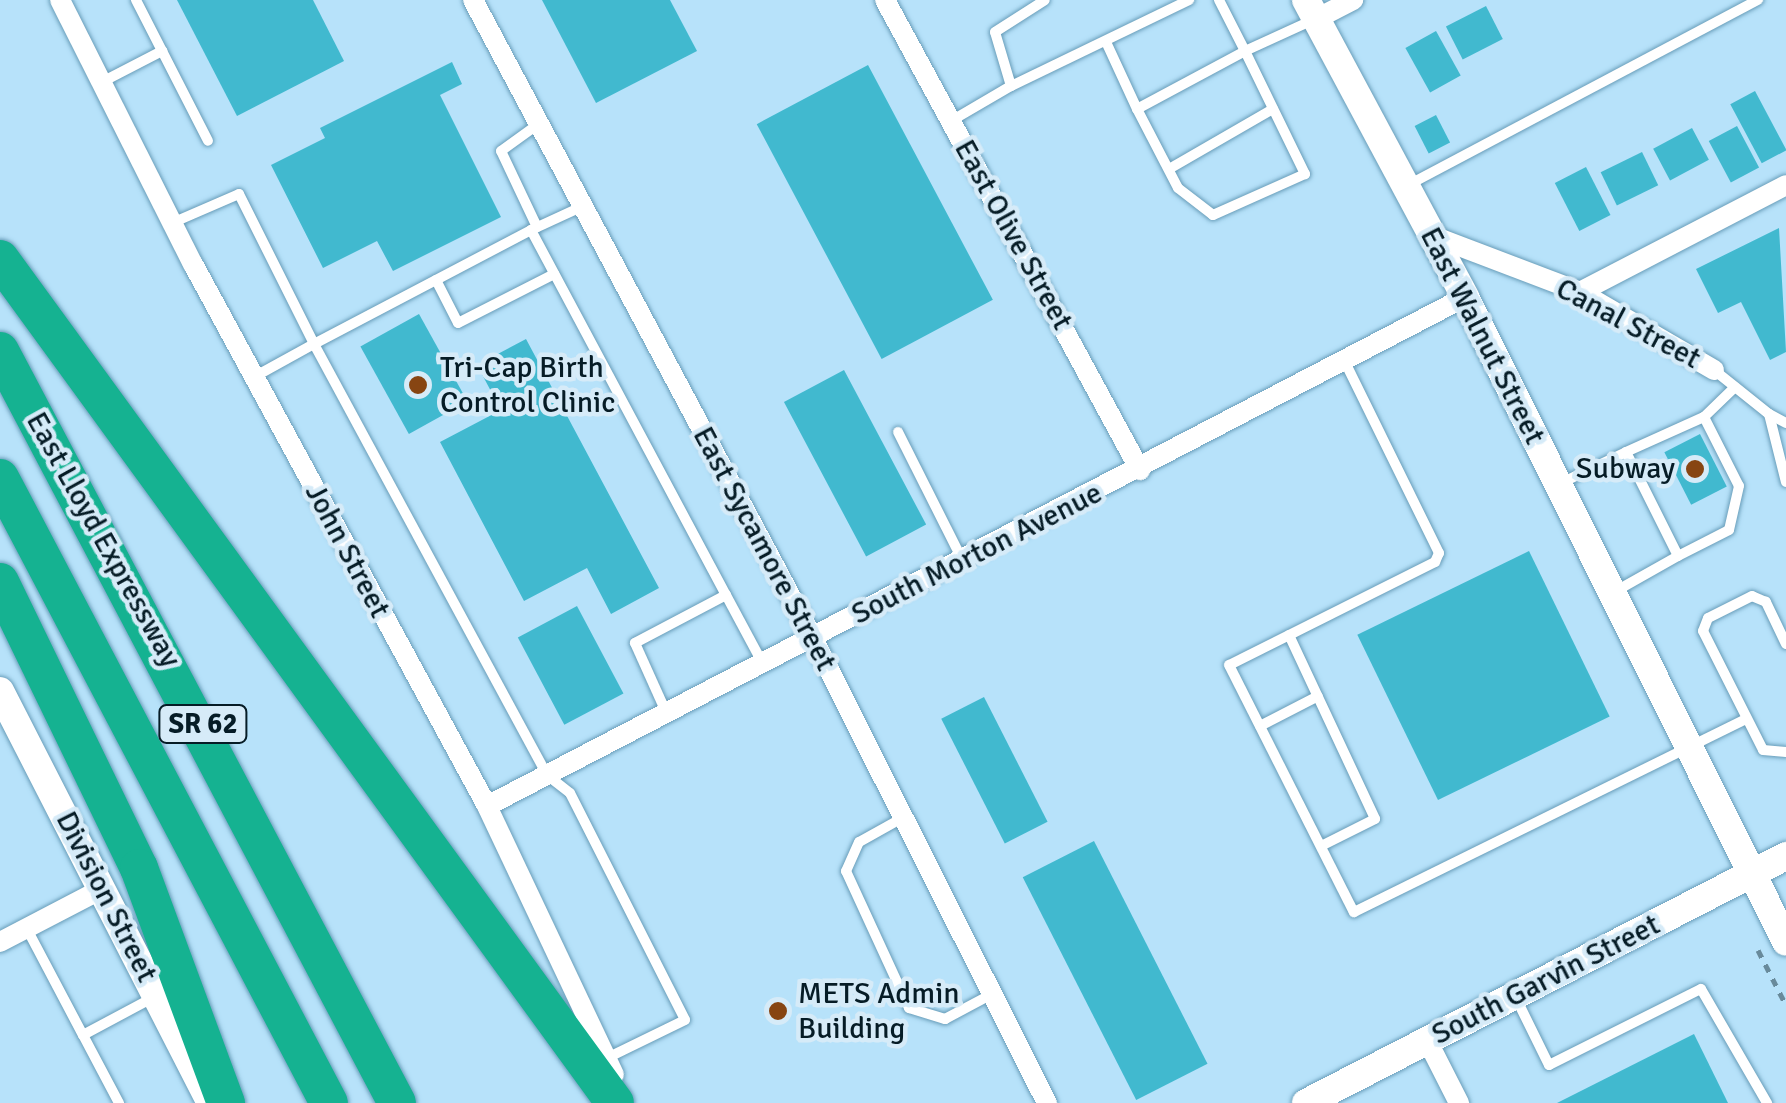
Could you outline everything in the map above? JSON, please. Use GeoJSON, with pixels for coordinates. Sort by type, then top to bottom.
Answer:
{"type":"FeatureCollection","features":[{"type":"Feature","properties":{"kind":"highway"},"geometry":{"type":"LineString","coordinates":[[0,258],[616,1103]]}},
{"type":"Feature","properties":{"kind":"highway","name":"East Lloyd Expressway"},"geometry":{"type":"LineString","coordinates":[[0,351],[397,1103]]}},
{"type":"Feature","properties":{"kind":"highway","name":"East Lloyd Expressway"},"geometry":{"type":"LineString","coordinates":[[0,478],[329,1103]]}},
{"type":"Feature","properties":{"kind":"highway"},"geometry":{"type":"LineString","coordinates":[[0,582],[140,868],[226,1103]]}},
{"type":"Feature","properties":{"kind":"main road","name":"East Walnut Street"},"geometry":{"type":"LineString","coordinates":[[1311,10],[1465,298],[1786,942]]}},
{"type":"Feature","properties":{"kind":"main road","name":"Division Street"},"geometry":{"type":"LineString","coordinates":[[0,691],[211,1103]]}},
{"type":"Feature","properties":{"kind":"main road","name":"South Garvin Street"},"geometry":{"type":"LineString","coordinates":[[1306,1103],[1786,856]]}},
{"type":"Feature","properties":{"kind":"street","name":"John Street"},"geometry":{"type":"LineString","coordinates":[[60,0],[172,223],[487,806],[604,1059],[629,1103]]}},
{"type":"Feature","properties":{"kind":"street","name":"East Sycamore Street"},"geometry":{"type":"LineString","coordinates":[[472,0],[813,638],[1047,1103]]}},
{"type":"Feature","properties":{"kind":"street","name":"East Olive Street"},"geometry":{"type":"LineString","coordinates":[[885,0],[1140,470]]}},
{"type":"Feature","properties":{"kind":"street"},"geometry":{"type":"LineString","coordinates":[[1311,10],[1353,0]]}},
{"type":"Feature","properties":{"kind":"street"},"geometry":{"type":"LineString","coordinates":[[1580,292],[1786,184]]}},
{"type":"Feature","properties":{"kind":"street","name":"Canal Street"},"geometry":{"type":"LineString","coordinates":[[1430,235],[1580,292],[1714,370]]}},
{"type":"Feature","properties":{"kind":"street","name":"South Morton Avenue"},"geometry":{"type":"LineString","coordinates":[[487,806],[1465,298]]}},
{"type":"Feature","properties":{"kind":"street"},"geometry":{"type":"LineString","coordinates":[[0,942],[102,889]]}},
{"type":"Feature","properties":{"kind":"street"},"geometry":{"type":"LineString","coordinates":[[1428,1040],[1458,1103]]}},
{"type":"Feature","properties":{"kind":"lane"},"geometry":{"type":"LineString","coordinates":[[136,0],[208,142]]}},
{"type":"Feature","properties":{"kind":"lane"},"geometry":{"type":"LineString","coordinates":[[1012,86],[995,32],[1046,0]]}},
{"type":"Feature","properties":{"kind":"lane"},"geometry":{"type":"LineString","coordinates":[[951,122],[1012,86],[1107,44],[1189,0]]}},
{"type":"Feature","properties":{"kind":"lane"},"geometry":{"type":"LineString","coordinates":[[1107,44],[1168,169],[1194,208],[1213,215],[1305,174],[1219,0]]}},
{"type":"Feature","properties":{"kind":"lane"},"geometry":{"type":"LineString","coordinates":[[1404,187],[1758,0]]}},
{"type":"Feature","properties":{"kind":"lane"},"geometry":{"type":"LineString","coordinates":[[1137,109],[1245,52],[1311,10]]}},
{"type":"Feature","properties":{"kind":"lane"},"geometry":{"type":"LineString","coordinates":[[102,82],[162,51]]}},
{"type":"Feature","properties":{"kind":"lane"},"geometry":{"type":"LineString","coordinates":[[1168,169],[1273,109]]}},
{"type":"Feature","properties":{"kind":"lane"},"geometry":{"type":"LineString","coordinates":[[537,125],[501,151],[554,274],[763,664]]}},
{"type":"Feature","properties":{"kind":"lane"},"geometry":{"type":"LineString","coordinates":[[172,223],[239,194],[314,344],[546,775],[570,792],[685,1020],[604,1059]]}},
{"type":"Feature","properties":{"kind":"lane"},"geometry":{"type":"LineString","coordinates":[[254,377],[581,207]]}},
{"type":"Feature","properties":{"kind":"lane"},"geometry":{"type":"LineString","coordinates":[[436,280],[458,322],[554,274]]}},
{"type":"Feature","properties":{"kind":"lane"},"geometry":{"type":"LineString","coordinates":[[1345,362],[1439,553],[1436,562],[1229,665],[1320,846],[1360,914],[1746,719]]}},
{"type":"Feature","properties":{"kind":"lane"},"geometry":{"type":"LineString","coordinates":[[1714,370],[1786,423]]}},
{"type":"Feature","properties":{"kind":"lane"},"geometry":{"type":"LineString","coordinates":[[1558,484],[1704,417],[1736,388]]}},
{"type":"Feature","properties":{"kind":"lane"},"geometry":{"type":"LineString","coordinates":[[1769,414],[1786,482]]}},
{"type":"Feature","properties":{"kind":"lane"},"geometry":{"type":"LineString","coordinates":[[1613,593],[1736,518],[1738,486],[1704,417]]}},
{"type":"Feature","properties":{"kind":"lane"},"geometry":{"type":"LineString","coordinates":[[898,432],[962,560]]}},
{"type":"Feature","properties":{"kind":"lane"},"geometry":{"type":"LineString","coordinates":[[1626,452],[1678,556]]}},
{"type":"Feature","properties":{"kind":"lane"},"geometry":{"type":"LineString","coordinates":[[666,713],[635,643],[726,595]]}},
{"type":"Feature","properties":{"kind":"lane"},"geometry":{"type":"LineString","coordinates":[[1786,644],[1783,629],[1766,602],[1752,596],[1708,618],[1703,632],[1762,750],[1786,752]]}},
{"type":"Feature","properties":{"kind":"lane"},"geometry":{"type":"LineString","coordinates":[[1290,634],[1375,819],[1320,846]]}},
{"type":"Feature","properties":{"kind":"lane"},"geometry":{"type":"LineString","coordinates":[[1260,726],[1318,696]]}},
{"type":"Feature","properties":{"kind":"lane"},"geometry":{"type":"LineString","coordinates":[[904,817],[859,842],[846,871],[909,1008],[945,1019],[993,994]]}},
{"type":"Feature","properties":{"kind":"lane"},"geometry":{"type":"LineString","coordinates":[[26,928],[119,1103]]}},
{"type":"Feature","properties":{"kind":"lane"},"geometry":{"type":"LineString","coordinates":[[1515,996],[1549,1065],[1701,989],[1767,1103]]}},
{"type":"Feature","properties":{"kind":"lane"},"geometry":{"type":"LineString","coordinates":[[83,1036],[157,996]]}},
{"type":"Feature","properties":{"kind":"building"},"geometry":{"type":"Polygon","coordinates":[[[177,0],[313,0],[344,61],[237,116],[177,0]]]}},
{"type":"Feature","properties":{"kind":"building"},"geometry":{"type":"Polygon","coordinates":[[[542,0],[670,0],[697,51],[596,103],[542,0]]]}},
{"type":"Feature","properties":{"kind":"building"},"geometry":{"type":"Polygon","coordinates":[[[1486,6],[1503,39],[1463,59],[1446,26],[1486,6]]]}},
{"type":"Feature","properties":{"kind":"building"},"geometry":{"type":"Polygon","coordinates":[[[1436,31],[1461,76],[1430,93],[1405,48],[1436,31]]]}},
{"type":"Feature","properties":{"kind":"building"},"geometry":{"type":"Polygon","coordinates":[[[452,62],[462,84],[440,95],[501,217],[393,271],[377,241],[323,268],[271,165],[325,138],[320,128],[452,62]]]}},
{"type":"Feature","properties":{"kind":"building"},"geometry":{"type":"Polygon","coordinates":[[[868,65],[993,300],[882,359],[757,124],[868,65]]]}},
{"type":"Feature","properties":{"kind":"building"},"geometry":{"type":"Polygon","coordinates":[[[1755,91],[1786,149],[1762,163],[1730,104],[1755,91]]]}},
{"type":"Feature","properties":{"kind":"building"},"geometry":{"type":"Polygon","coordinates":[[[1436,115],[1450,143],[1429,154],[1415,126],[1436,115]]]}},
{"type":"Feature","properties":{"kind":"building"},"geometry":{"type":"Polygon","coordinates":[[[1737,126],[1759,167],[1731,183],[1709,141],[1737,126]]]}},
{"type":"Feature","properties":{"kind":"building"},"geometry":{"type":"Polygon","coordinates":[[[1692,128],[1709,160],[1670,180],[1653,149],[1692,128]]]}},
{"type":"Feature","properties":{"kind":"building"},"geometry":{"type":"Polygon","coordinates":[[[1642,152],[1658,185],[1617,205],[1601,172],[1642,152]]]}},
{"type":"Feature","properties":{"kind":"building"},"geometry":{"type":"Polygon","coordinates":[[[1586,167],[1611,215],[1579,231],[1555,183],[1586,167]]]}},
{"type":"Feature","properties":{"kind":"building"},"geometry":{"type":"Polygon","coordinates":[[[1779,228],[1786,352],[1770,360],[1741,302],[1718,313],[1696,269],[1779,228]]]}},
{"type":"Feature","properties":{"kind":"building"},"geometry":{"type":"Polygon","coordinates":[[[419,314],[467,401],[409,434],[360,346],[419,314]]]}},
{"type":"Feature","properties":{"kind":"building"},"geometry":{"type":"Polygon","coordinates":[[[526,339],[659,588],[611,614],[587,568],[524,601],[440,442],[501,410],[477,365],[526,339]]]}},
{"type":"Feature","properties":{"kind":"building"},"geometry":{"type":"Polygon","coordinates":[[[844,370],[926,525],[866,556],[784,402],[844,370]]]}},
{"type":"Feature","properties":{"kind":"building","name":"Subway"},"geometry":{"type":"Polygon","coordinates":[[[1700,434],[1727,487],[1691,505],[1664,452],[1700,434]]]}},
{"type":"Feature","properties":{"kind":"building"},"geometry":{"type":"Polygon","coordinates":[[[1529,551],[1610,716],[1438,800],[1357,635],[1529,551]]]}},
{"type":"Feature","properties":{"kind":"building"},"geometry":{"type":"Polygon","coordinates":[[[577,606],[623,693],[564,725],[518,637],[577,606]]]}},
{"type":"Feature","properties":{"kind":"building"},"geometry":{"type":"Polygon","coordinates":[[[984,697],[1048,822],[1005,844],[941,719],[984,697]]]}},
{"type":"Feature","properties":{"kind":"building"},"geometry":{"type":"Polygon","coordinates":[[[1094,841],[1207,1064],[1136,1100],[1023,877],[1094,841]]]}},
{"type":"Feature","properties":{"kind":"building"},"geometry":{"type":"Polygon","coordinates":[[[1694,1034],[1728,1103],[1557,1103],[1694,1034]]]}},
{"type":"Feature","properties":{"kind":"place","name":"Tri-Cap Birth Control Clinic"},"geometry":{"type":"Point","coordinates":[418,385]}},
{"type":"Feature","properties":{"kind":"place","name":"Subway"},"geometry":{"type":"Point","coordinates":[1695,469]}},
{"type":"Feature","properties":{"kind":"place","name":"METS Admin Building"},"geometry":{"type":"Point","coordinates":[778,1011]}}]}
